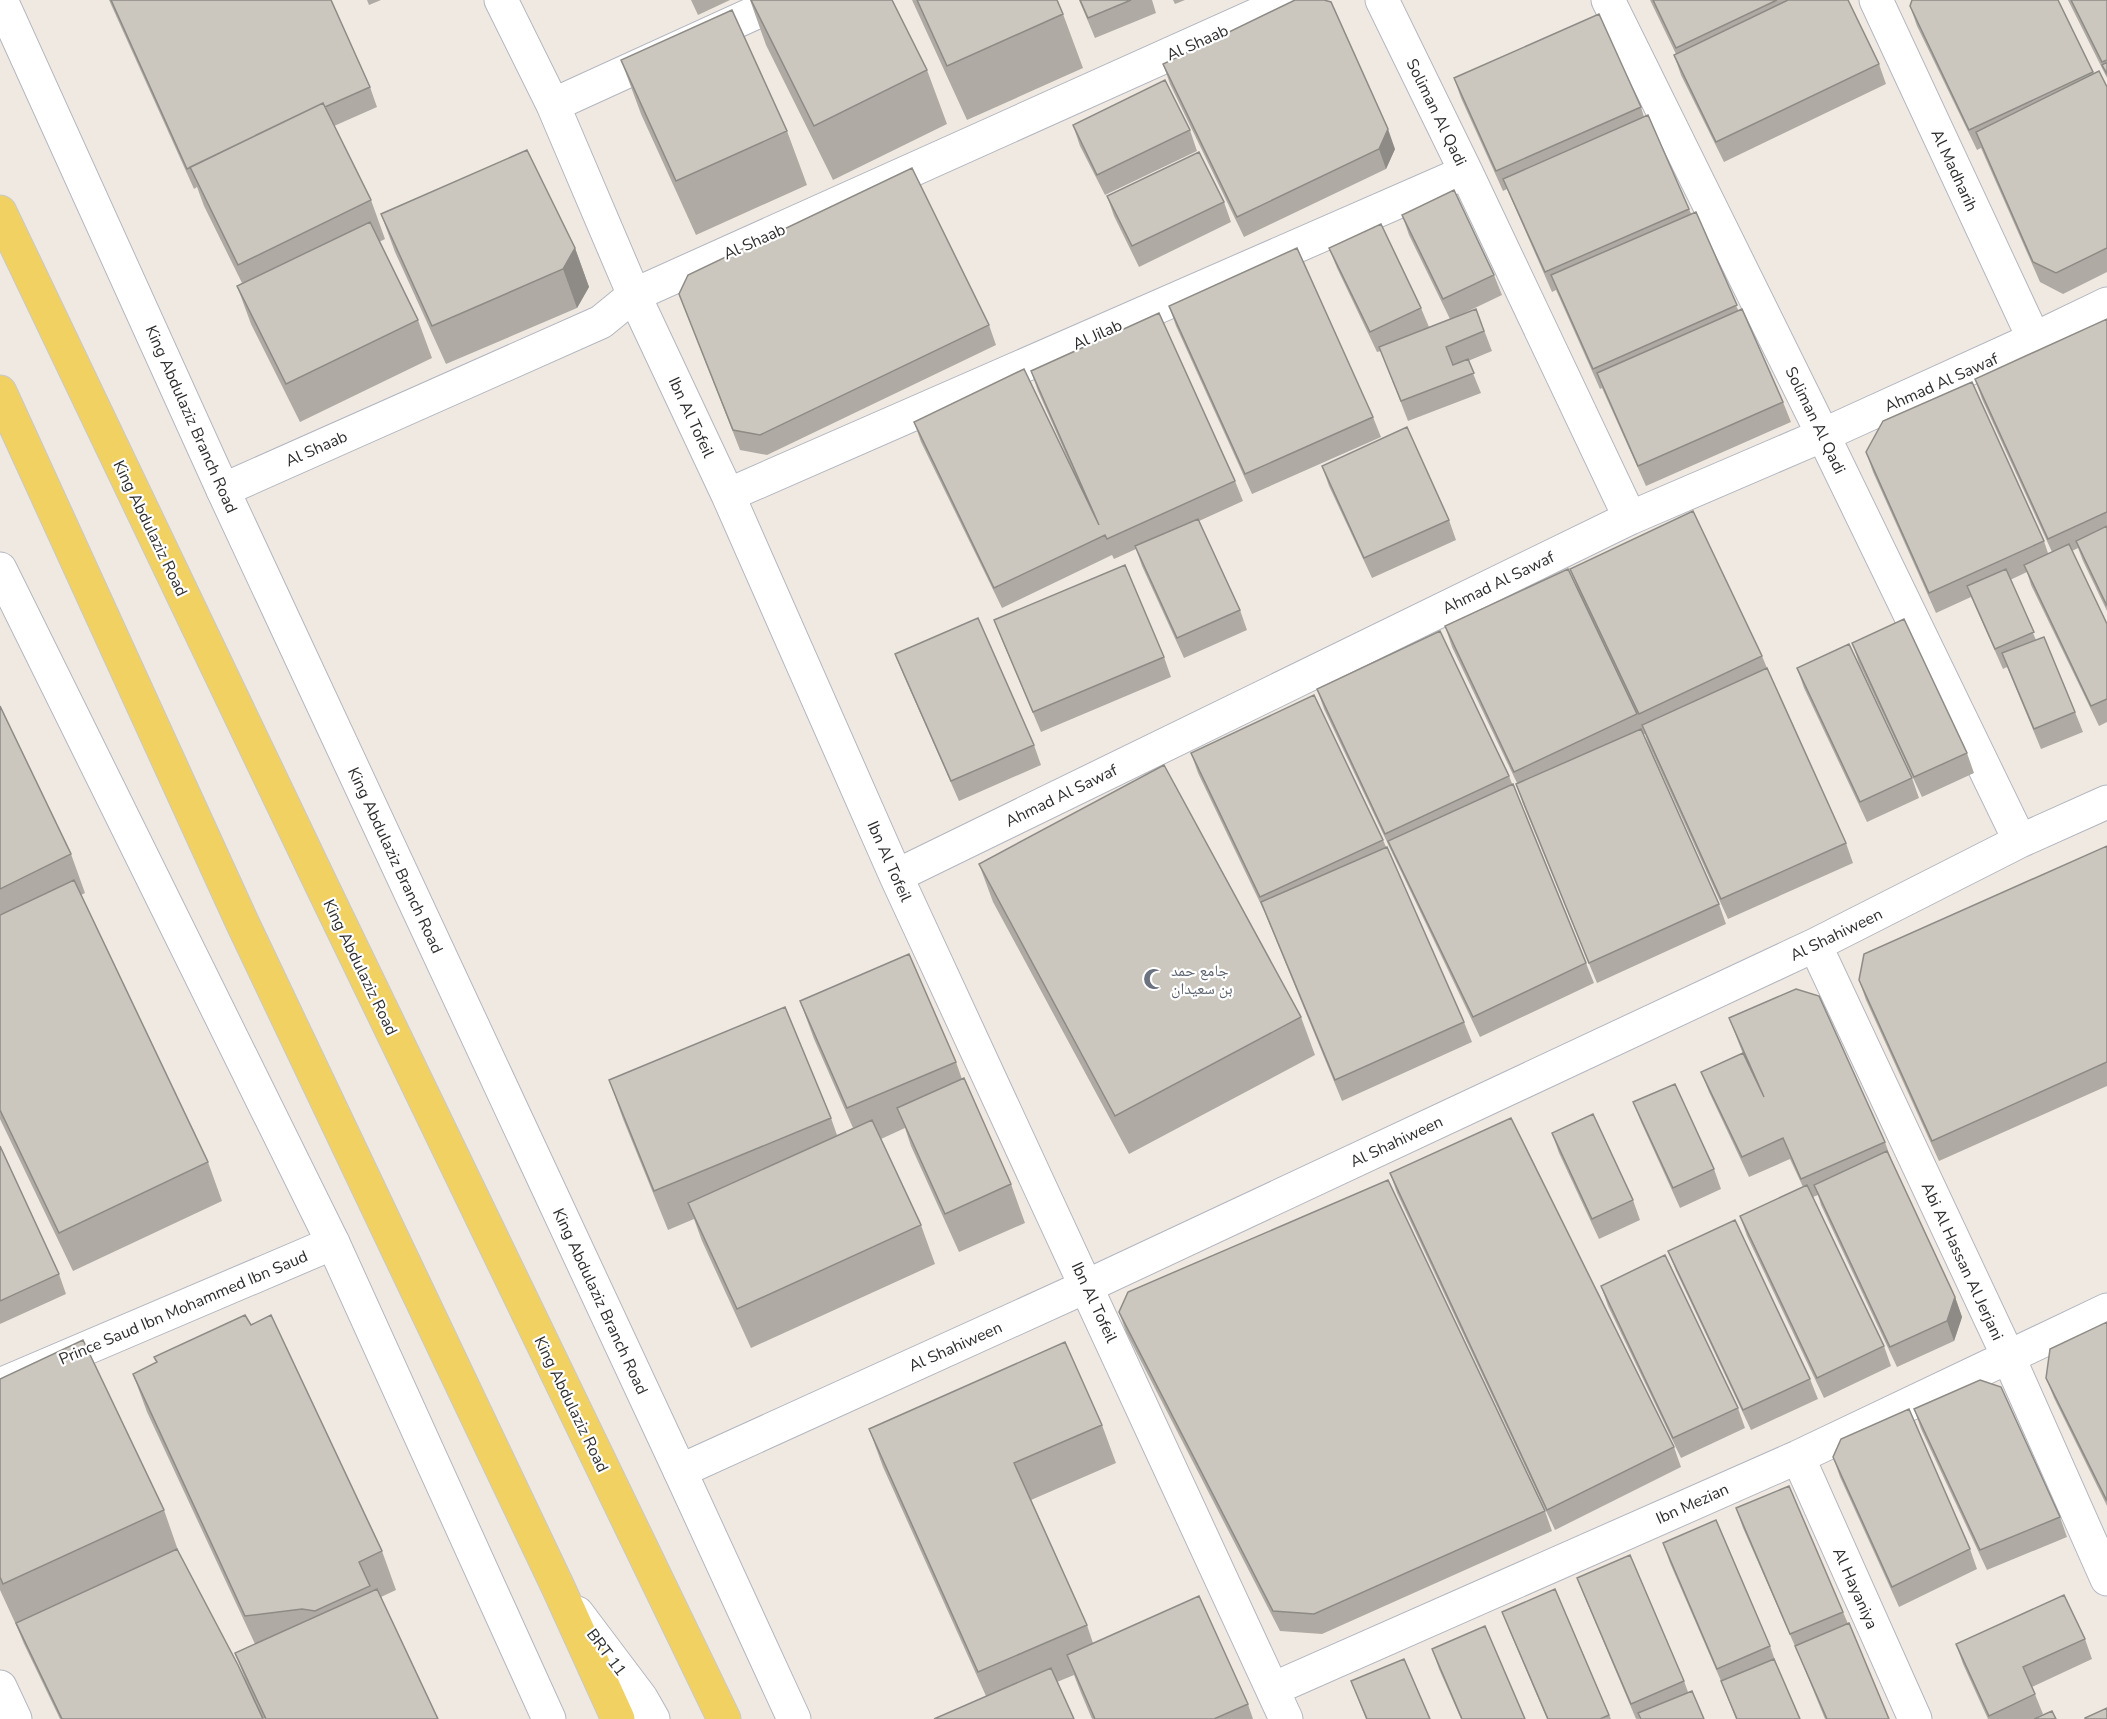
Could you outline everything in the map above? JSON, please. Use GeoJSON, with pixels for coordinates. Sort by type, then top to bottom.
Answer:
{"type":"FeatureCollection","features":[{"type":"Feature","properties":{"kind":"main road","name":"King Abdulaziz Road"},"geometry":{"type":"LineString","coordinates":[[0,213],[724,1719]]}},
{"type":"Feature","properties":{"kind":"main road"},"geometry":{"type":"LineString","coordinates":[[0,392],[242,922],[558,1587],[618,1719]]}},
{"type":"Feature","properties":{"kind":"street","name":"King Abdulaziz Branch Road"},"geometry":{"type":"LineString","coordinates":[[1,0],[223,490],[794,1719]]}},
{"type":"Feature","properties":{"kind":"street","name":"Ibn Al Tofeil"},"geometry":{"type":"LineString","coordinates":[[501,0],[553,105],[634,295],[728,495],[896,876],[1088,1286],[1286,1719]]}},
{"type":"Feature","properties":{"kind":"street"},"geometry":{"type":"LineString","coordinates":[[553,105],[783,0]]}},
{"type":"Feature","properties":{"kind":"street","name":"Al Shaab"},"geometry":{"type":"LineString","coordinates":[[223,490],[601,322],[634,295],[1290,0]]}},
{"type":"Feature","properties":{"kind":"street","name":"Soliman Al Qadi"},"geometry":{"type":"LineString","coordinates":[[1382,0],[1630,518]]}},
{"type":"Feature","properties":{"kind":"street","name":"Soliman Al Qadi"},"geometry":{"type":"LineString","coordinates":[[1608,0],[2020,841]]}},
{"type":"Feature","properties":{"kind":"street","name":"Al Madharih"},"geometry":{"type":"LineString","coordinates":[[1876,0],[2034,339]]}},
{"type":"Feature","properties":{"kind":"street","name":"Al Jilab"},"geometry":{"type":"LineString","coordinates":[[728,495],[1466,172]]}},
{"type":"Feature","properties":{"kind":"street","name":"Ahmad Al Sawaf"},"geometry":{"type":"LineString","coordinates":[[896,876],[1630,518],[1823,435],[2107,304]]}},
{"type":"Feature","properties":{"kind":"street"},"geometry":{"type":"LineString","coordinates":[[0,569],[333,1243],[549,1719]]}},
{"type":"Feature","properties":{"kind":"street","name":"Al Shahiween"},"geometry":{"type":"LineString","coordinates":[[680,1470],[1088,1286],[1815,945],[2020,841],[2107,802]]}},
{"type":"Feature","properties":{"kind":"street","name":"Abi Al Hassan Al Jerjani"},"geometry":{"type":"LineString","coordinates":[[1815,945],[2008,1356],[2107,1579]]}},
{"type":"Feature","properties":{"kind":"street","name":"Prince Saud Ibn Mohammed Ibn Saud"},"geometry":{"type":"LineString","coordinates":[[0,1385],[333,1243]]}},
{"type":"Feature","properties":{"kind":"street","name":"Ibn Mezian"},"geometry":{"type":"LineString","coordinates":[[1273,1689],[1798,1457],[2107,1310]]}},
{"type":"Feature","properties":{"kind":"street","name":"Al Hayaniya"},"geometry":{"type":"LineString","coordinates":[[1798,1457],[1914,1719]]}},
{"type":"Feature","properties":{"kind":"street","name":"BRT 11"},"geometry":{"type":"LineString","coordinates":[[558,1587],[641,1698],[653,1719]]}},
{"type":"Feature","properties":{"kind":"street"},"geometry":{"type":"LineString","coordinates":[[0,1686],[15,1719]]}},
{"type":"Feature","properties":{"kind":"building"},"geometry":{"type":"Polygon","coordinates":[[[111,0],[331,0],[370,87],[325,107],[323,103],[187,169],[111,0]]]}},
{"type":"Feature","properties":{"kind":"building"},"geometry":{"type":"Polygon","coordinates":[[[751,0],[892,0],[927,70],[814,126],[751,0]]]}},
{"type":"Feature","properties":{"kind":"building"},"geometry":{"type":"Polygon","coordinates":[[[917,0],[1057,0],[1063,14],[947,66],[917,0]]]}},
{"type":"Feature","properties":{"kind":"building"},"geometry":{"type":"Polygon","coordinates":[[[1080,0],[1131,0],[1088,18],[1080,0]]]}},
{"type":"Feature","properties":{"kind":"building"},"geometry":{"type":"Polygon","coordinates":[[[1295,0],[1331,2],[1388,129],[1379,149],[1237,217],[1163,64],[1295,0]]]}},
{"type":"Feature","properties":{"kind":"building"},"geometry":{"type":"Polygon","coordinates":[[[1653,0],[1777,0],[1676,48],[1653,0]]]}},
{"type":"Feature","properties":{"kind":"building"},"geometry":{"type":"Polygon","coordinates":[[[1788,0],[1848,0],[1879,64],[1716,142],[1674,55],[1788,0]]]}},
{"type":"Feature","properties":{"kind":"building"},"geometry":{"type":"Polygon","coordinates":[[[1912,0],[2058,0],[2093,72],[1969,130],[1910,6],[1912,0]]]}},
{"type":"Feature","properties":{"kind":"building"},"geometry":{"type":"Polygon","coordinates":[[[2071,0],[2107,0],[2107,60],[2102,62],[2071,0]]]}},
{"type":"Feature","properties":{"kind":"building"},"geometry":{"type":"Polygon","coordinates":[[[732,10],[787,131],[676,181],[621,60],[732,10]]]}},
{"type":"Feature","properties":{"kind":"building"},"geometry":{"type":"Polygon","coordinates":[[[1599,14],[1641,107],[1496,171],[1454,78],[1599,14]]]}},
{"type":"Feature","properties":{"kind":"building"},"geometry":{"type":"Polygon","coordinates":[[[2107,62],[2107,74],[2102,65],[2107,62]]]}},
{"type":"Feature","properties":{"kind":"building"},"geometry":{"type":"Polygon","coordinates":[[[2099,71],[2107,87],[2107,248],[2056,273],[2033,262],[1976,132],[2099,71]]]}},
{"type":"Feature","properties":{"kind":"building"},"geometry":{"type":"Polygon","coordinates":[[[1165,80],[1190,130],[1097,175],[1073,125],[1165,80]]]}},
{"type":"Feature","properties":{"kind":"building"},"geometry":{"type":"Polygon","coordinates":[[[323,103],[371,200],[238,265],[190,167],[323,103]]]}},
{"type":"Feature","properties":{"kind":"building"},"geometry":{"type":"Polygon","coordinates":[[[1648,115],[1689,209],[1545,272],[1503,179],[1648,115]]]}},
{"type":"Feature","properties":{"kind":"building"},"geometry":{"type":"Polygon","coordinates":[[[527,150],[575,248],[563,269],[432,326],[381,214],[527,150]]]}},
{"type":"Feature","properties":{"kind":"building"},"geometry":{"type":"Polygon","coordinates":[[[1199,152],[1224,202],[1132,246],[1107,196],[1199,152]]]}},
{"type":"Feature","properties":{"kind":"building"},"geometry":{"type":"Polygon","coordinates":[[[912,168],[989,325],[760,435],[733,430],[679,294],[688,275],[912,168]]]}},
{"type":"Feature","properties":{"kind":"building"},"geometry":{"type":"Polygon","coordinates":[[[1454,190],[1494,275],[1443,299],[1402,215],[1454,190]]]}},
{"type":"Feature","properties":{"kind":"building"},"geometry":{"type":"Polygon","coordinates":[[[1696,212],[1737,305],[1593,369],[1551,275],[1696,212]]]}},
{"type":"Feature","properties":{"kind":"building"},"geometry":{"type":"Polygon","coordinates":[[[370,222],[418,320],[286,384],[237,286],[370,222]]]}},
{"type":"Feature","properties":{"kind":"building"},"geometry":{"type":"Polygon","coordinates":[[[1381,224],[1421,308],[1370,332],[1329,248],[1381,224]]]}},
{"type":"Feature","properties":{"kind":"building"},"geometry":{"type":"Polygon","coordinates":[[[1297,248],[1373,417],[1245,474],[1169,306],[1297,248]]]}},
{"type":"Feature","properties":{"kind":"building"},"geometry":{"type":"Polygon","coordinates":[[[1476,309],[1484,331],[1446,347],[1453,365],[1468,359],[1474,373],[1401,401],[1379,347],[1476,309]]]}},
{"type":"Feature","properties":{"kind":"building"},"geometry":{"type":"Polygon","coordinates":[[[1742,309],[1783,402],[1638,466],[1597,373],[1742,309]]]}},
{"type":"Feature","properties":{"kind":"building"},"geometry":{"type":"Polygon","coordinates":[[[1159,313],[1235,481],[1107,539],[1105,535],[994,588],[914,422],[1024,369],[1099,525],[1031,371],[1159,313]]]}},
{"type":"Feature","properties":{"kind":"building"},"geometry":{"type":"Polygon","coordinates":[[[2107,319],[2107,512],[2048,539],[1975,379],[2107,319]]]}},
{"type":"Feature","properties":{"kind":"building"},"geometry":{"type":"Polygon","coordinates":[[[1972,382],[2044,541],[1929,593],[1866,452],[1883,421],[1972,382]]]}},
{"type":"Feature","properties":{"kind":"building"},"geometry":{"type":"Polygon","coordinates":[[[1407,427],[1449,520],[1364,558],[1322,466],[1407,427]]]}},
{"type":"Feature","properties":{"kind":"building"},"geometry":{"type":"Polygon","coordinates":[[[1693,511],[1762,656],[1639,714],[1570,569],[1693,511]]]}},
{"type":"Feature","properties":{"kind":"building"},"geometry":{"type":"Polygon","coordinates":[[[1198,519],[1240,610],[1177,638],[1135,546],[1198,519]]]}},
{"type":"Feature","properties":{"kind":"building"},"geometry":{"type":"Polygon","coordinates":[[[2107,526],[2107,606],[2076,541],[2107,526]]]}},
{"type":"Feature","properties":{"kind":"building"},"geometry":{"type":"Polygon","coordinates":[[[2069,544],[2107,624],[2107,699],[2091,706],[2024,565],[2069,544]]]}},
{"type":"Feature","properties":{"kind":"building"},"geometry":{"type":"Polygon","coordinates":[[[1125,565],[1164,657],[1033,712],[994,620],[1125,565]]]}},
{"type":"Feature","properties":{"kind":"building"},"geometry":{"type":"Polygon","coordinates":[[[1568,569],[1637,714],[1514,772],[1445,626],[1568,569]]]}},
{"type":"Feature","properties":{"kind":"building"},"geometry":{"type":"Polygon","coordinates":[[[2006,569],[2034,632],[1995,649],[1967,586],[2006,569]]]}},
{"type":"Feature","properties":{"kind":"building"},"geometry":{"type":"Polygon","coordinates":[[[978,618],[1034,745],[951,781],[895,654],[978,618]]]}},
{"type":"Feature","properties":{"kind":"building"},"geometry":{"type":"Polygon","coordinates":[[[1904,619],[1967,753],[1914,777],[1852,643],[1904,619]]]}},
{"type":"Feature","properties":{"kind":"building"},"geometry":{"type":"Polygon","coordinates":[[[1440,631],[1509,776],[1385,834],[1317,689],[1440,631]]]}},
{"type":"Feature","properties":{"kind":"building"},"geometry":{"type":"Polygon","coordinates":[[[2044,637],[2075,712],[2034,729],[2002,653],[2044,637]]]}},
{"type":"Feature","properties":{"kind":"building"},"geometry":{"type":"Polygon","coordinates":[[[1849,644],[1912,778],[1860,802],[1797,668],[1849,644]]]}},
{"type":"Feature","properties":{"kind":"building"},"geometry":{"type":"Polygon","coordinates":[[[1767,668],[1846,843],[1721,899],[1642,725],[1767,668]]]}},
{"type":"Feature","properties":{"kind":"building"},"geometry":{"type":"Polygon","coordinates":[[[1314,695],[1383,840],[1260,897],[1191,753],[1314,695]]]}},
{"type":"Feature","properties":{"kind":"building"},"geometry":{"type":"Polygon","coordinates":[[[0,706],[71,854],[0,889],[0,706]]]}},
{"type":"Feature","properties":{"kind":"building"},"geometry":{"type":"Polygon","coordinates":[[[1641,729],[1719,904],[1589,963],[1516,784],[1641,729]]]}},
{"type":"Feature","properties":{"kind":"building","name":"جامع حمد بن سعيدان"},"geometry":{"type":"Polygon","coordinates":[[[1164,765],[1301,1017],[1115,1116],[979,864],[1164,765]]]}},
{"type":"Feature","properties":{"kind":"building"},"geometry":{"type":"Polygon","coordinates":[[[1513,784],[1586,963],[1473,1017],[1388,841],[1513,784]]]}},
{"type":"Feature","properties":{"kind":"building"},"geometry":{"type":"Polygon","coordinates":[[[2107,846],[2107,1062],[1932,1141],[1859,980],[1864,954],[2107,846]]]}},
{"type":"Feature","properties":{"kind":"building"},"geometry":{"type":"Polygon","coordinates":[[[1387,847],[1464,1022],[1335,1080],[1261,902],[1387,847]]]}},
{"type":"Feature","properties":{"kind":"building"},"geometry":{"type":"Polygon","coordinates":[[[74,880],[208,1162],[59,1233],[0,1110],[0,915],[74,880]]]}},
{"type":"Feature","properties":{"kind":"building"},"geometry":{"type":"Polygon","coordinates":[[[909,954],[956,1062],[847,1108],[800,1001],[909,954]]]}},
{"type":"Feature","properties":{"kind":"building"},"geometry":{"type":"Polygon","coordinates":[[[1796,989],[1819,996],[1885,1142],[1801,1179],[1783,1138],[1742,1157],[1701,1072],[1743,1053],[1764,1097],[1729,1018],[1796,989]]]}},
{"type":"Feature","properties":{"kind":"building"},"geometry":{"type":"Polygon","coordinates":[[[785,1007],[831,1118],[654,1191],[609,1080],[785,1007]]]}},
{"type":"Feature","properties":{"kind":"building"},"geometry":{"type":"Polygon","coordinates":[[[964,1078],[1011,1184],[945,1214],[897,1108],[964,1078]]]}},
{"type":"Feature","properties":{"kind":"building"},"geometry":{"type":"Polygon","coordinates":[[[1675,1084],[1714,1169],[1673,1188],[1633,1102],[1675,1084]]]}},
{"type":"Feature","properties":{"kind":"building"},"geometry":{"type":"Polygon","coordinates":[[[1593,1114],[1633,1200],[1592,1219],[1552,1133],[1593,1114]]]}},
{"type":"Feature","properties":{"kind":"building"},"geometry":{"type":"Polygon","coordinates":[[[1511,1118],[1674,1447],[1547,1510],[1390,1173],[1511,1118]]]}},
{"type":"Feature","properties":{"kind":"building"},"geometry":{"type":"Polygon","coordinates":[[[872,1120],[921,1225],[737,1309],[688,1203],[872,1120]]]}},
{"type":"Feature","properties":{"kind":"building"},"geometry":{"type":"Polygon","coordinates":[[[0,1146],[59,1274],[0,1301],[0,1146]]]}},
{"type":"Feature","properties":{"kind":"building"},"geometry":{"type":"Polygon","coordinates":[[[1887,1151],[1955,1297],[1947,1321],[1890,1347],[1814,1185],[1887,1151]]]}},
{"type":"Feature","properties":{"kind":"building"},"geometry":{"type":"Polygon","coordinates":[[[1388,1180],[1545,1511],[1314,1614],[1273,1611],[1119,1312],[1128,1292],[1388,1180]]]}},
{"type":"Feature","properties":{"kind":"building"},"geometry":{"type":"Polygon","coordinates":[[[1807,1185],[1884,1346],[1817,1378],[1740,1216],[1807,1185]]]}},
{"type":"Feature","properties":{"kind":"building"},"geometry":{"type":"Polygon","coordinates":[[[1735,1220],[1810,1379],[1743,1410],[1668,1251],[1735,1220]]]}},
{"type":"Feature","properties":{"kind":"building"},"geometry":{"type":"Polygon","coordinates":[[[1665,1255],[1738,1408],[1673,1438],[1601,1286],[1665,1255]]]}},
{"type":"Feature","properties":{"kind":"building"},"geometry":{"type":"Polygon","coordinates":[[[245,1315],[251,1325],[271,1315],[382,1551],[359,1562],[370,1586],[315,1611],[302,1609],[245,1616],[133,1374],[157,1362],[154,1357],[245,1315]]]}},
{"type":"Feature","properties":{"kind":"building"},"geometry":{"type":"Polygon","coordinates":[[[2107,1322],[2107,1501],[2046,1378],[2050,1349],[2107,1322]]]}},
{"type":"Feature","properties":{"kind":"building"},"geometry":{"type":"Polygon","coordinates":[[[83,1340],[164,1510],[3,1584],[0,1577],[0,1379],[83,1340]]]}},
{"type":"Feature","properties":{"kind":"building"},"geometry":{"type":"Polygon","coordinates":[[[1065,1342],[1102,1425],[1014,1463],[1087,1625],[978,1672],[869,1429],[1065,1342]]]}},
{"type":"Feature","properties":{"kind":"building"},"geometry":{"type":"Polygon","coordinates":[[[1980,1380],[2001,1387],[2060,1517],[1980,1550],[1914,1409],[1980,1380]]]}},
{"type":"Feature","properties":{"kind":"building"},"geometry":{"type":"Polygon","coordinates":[[[1909,1409],[1970,1549],[1892,1587],[1833,1457],[1841,1439],[1909,1409]]]}},
{"type":"Feature","properties":{"kind":"building"},"geometry":{"type":"Polygon","coordinates":[[[1789,1486],[1843,1612],[1790,1634],[1736,1508],[1789,1486]]]}},
{"type":"Feature","properties":{"kind":"building"},"geometry":{"type":"Polygon","coordinates":[[[1716,1520],[1770,1646],[1717,1669],[1663,1543],[1716,1520]]]}},
{"type":"Feature","properties":{"kind":"building"},"geometry":{"type":"Polygon","coordinates":[[[177,1549],[238,1665],[263,1719],[62,1719],[16,1623],[177,1549]]]}},
{"type":"Feature","properties":{"kind":"building"},"geometry":{"type":"Polygon","coordinates":[[[1630,1555],[1684,1681],[1631,1704],[1577,1578],[1630,1555]]]}},
{"type":"Feature","properties":{"kind":"building"},"geometry":{"type":"Polygon","coordinates":[[[377,1589],[438,1719],[266,1719],[235,1653],[377,1589]]]}},
{"type":"Feature","properties":{"kind":"building"},"geometry":{"type":"Polygon","coordinates":[[[1555,1589],[1609,1715],[1600,1719],[1548,1719],[1502,1612],[1555,1589]]]}},
{"type":"Feature","properties":{"kind":"building"},"geometry":{"type":"Polygon","coordinates":[[[2064,1595],[2085,1639],[2023,1667],[2035,1694],[1989,1716],[1956,1644],[2064,1595]]]}},
{"type":"Feature","properties":{"kind":"building"},"geometry":{"type":"Polygon","coordinates":[[[1199,1596],[1248,1704],[1214,1719],[1095,1719],[1067,1655],[1199,1596]]]}},
{"type":"Feature","properties":{"kind":"building"},"geometry":{"type":"Polygon","coordinates":[[[1849,1623],[1889,1719],[1827,1719],[1795,1646],[1849,1623]]]}},
{"type":"Feature","properties":{"kind":"building"},"geometry":{"type":"Polygon","coordinates":[[[1485,1626],[1525,1719],[1462,1719],[1432,1649],[1485,1626]]]}},
{"type":"Feature","properties":{"kind":"building"},"geometry":{"type":"Polygon","coordinates":[[[1404,1659],[1430,1719],[1367,1719],[1351,1681],[1404,1659]]]}},
{"type":"Feature","properties":{"kind":"building"},"geometry":{"type":"Polygon","coordinates":[[[1774,1659],[1800,1719],[1737,1719],[1721,1681],[1774,1659]]]}},
{"type":"Feature","properties":{"kind":"building"},"geometry":{"type":"Polygon","coordinates":[[[1051,1668],[1074,1719],[934,1719],[1051,1668]]]}},
{"type":"Feature","properties":{"kind":"building"},"geometry":{"type":"Polygon","coordinates":[[[1692,1691],[1704,1719],[1641,1719],[1638,1713],[1692,1691]]]}},
{"type":"Feature","properties":{"kind":"building"},"geometry":{"type":"Polygon","coordinates":[[[2107,1708],[2107,1719],[2085,1719],[2085,1718],[2107,1708]]]}},
{"type":"Feature","properties":{"kind":"building"},"geometry":{"type":"Polygon","coordinates":[[[2052,1711],[2056,1719],[2034,1719],[2052,1711]]]}},
{"type":"Feature","properties":{"kind":"place","name":"جامع حمد بن سعيدان"},"geometry":{"type":"Point","coordinates":[1154,979]}}]}
